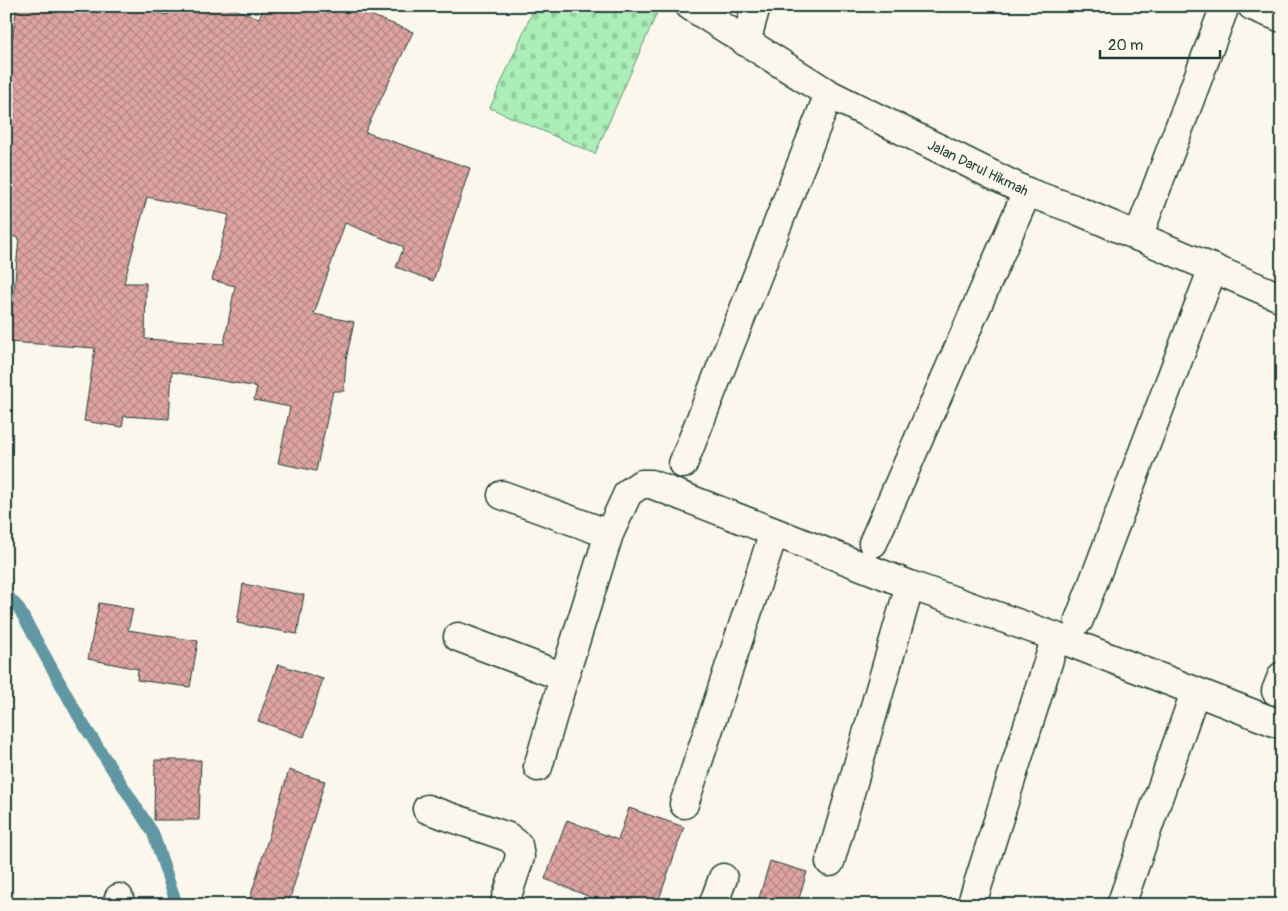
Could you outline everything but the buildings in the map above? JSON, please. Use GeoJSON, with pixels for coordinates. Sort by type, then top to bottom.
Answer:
{"type":"FeatureCollection","features":[{"type":"Feature","properties":{"kind":"street","name":"Jalan Darul Hikmah"},"geometry":{"type":"LineString","coordinates":[[690,6],[829,94],[1027,192],[1282,298]]}},
{"type":"Feature","properties":{"kind":"street"},"geometry":{"type":"LineString","coordinates":[[746,42],[756,6]]}},
{"type":"Feature","properties":{"kind":"street"},"geometry":{"type":"LineString","coordinates":[[1138,237],[1225,6]]}},
{"type":"Feature","properties":{"kind":"street"},"geometry":{"type":"LineString","coordinates":[[1252,6],[1282,18]]}},
{"type":"Feature","properties":{"kind":"street"},"geometry":{"type":"LineString","coordinates":[[684,464],[829,94]]}},
{"type":"Feature","properties":{"kind":"street"},"geometry":{"type":"LineString","coordinates":[[873,543],[1027,192]]}},
{"type":"Feature","properties":{"kind":"street"},"geometry":{"type":"LineString","coordinates":[[1079,620],[1213,268]]}},
{"type":"Feature","properties":{"kind":"street"},"geometry":{"type":"LineString","coordinates":[[538,767],[609,534],[628,493],[641,484],[651,484],[910,585],[1056,637],[1282,725]]}},
{"type":"Feature","properties":{"kind":"street"},"geometry":{"type":"LineString","coordinates":[[502,495],[609,534]]}},
{"type":"Feature","properties":{"kind":"street"},"geometry":{"type":"LineString","coordinates":[[684,804],[774,532]]}},
{"type":"Feature","properties":{"kind":"street"},"geometry":{"type":"LineString","coordinates":[[830,862],[910,585]]}},
{"type":"Feature","properties":{"kind":"street"},"geometry":{"type":"LineString","coordinates":[[458,637],[564,677]]}},
{"type":"Feature","properties":{"kind":"street"},"geometry":{"type":"LineString","coordinates":[[973,900],[1056,637]]}},
{"type":"Feature","properties":{"kind":"street"},"geometry":{"type":"LineString","coordinates":[[1121,905],[1195,692]]}},
{"type":"Feature","properties":{"kind":"street"},"geometry":{"type":"LineString","coordinates":[[427,809],[508,837],[518,845],[520,857],[504,905]]}},
{"type":"Feature","properties":{"kind":"street"},"geometry":{"type":"LineString","coordinates":[[713,905],[723,878]]}},
{"type":"Feature","properties":{"kind":"green space"},"geometry":{"type":"Polygon","coordinates":[[[535,6],[660,6],[595,154],[490,108],[535,6]]]}},
{"type":"Feature","properties":{"kind":"waterway"},"geometry":{"type":"LineString","coordinates":[[6,594],[18,607],[80,719],[153,833],[177,905]]}}]}
